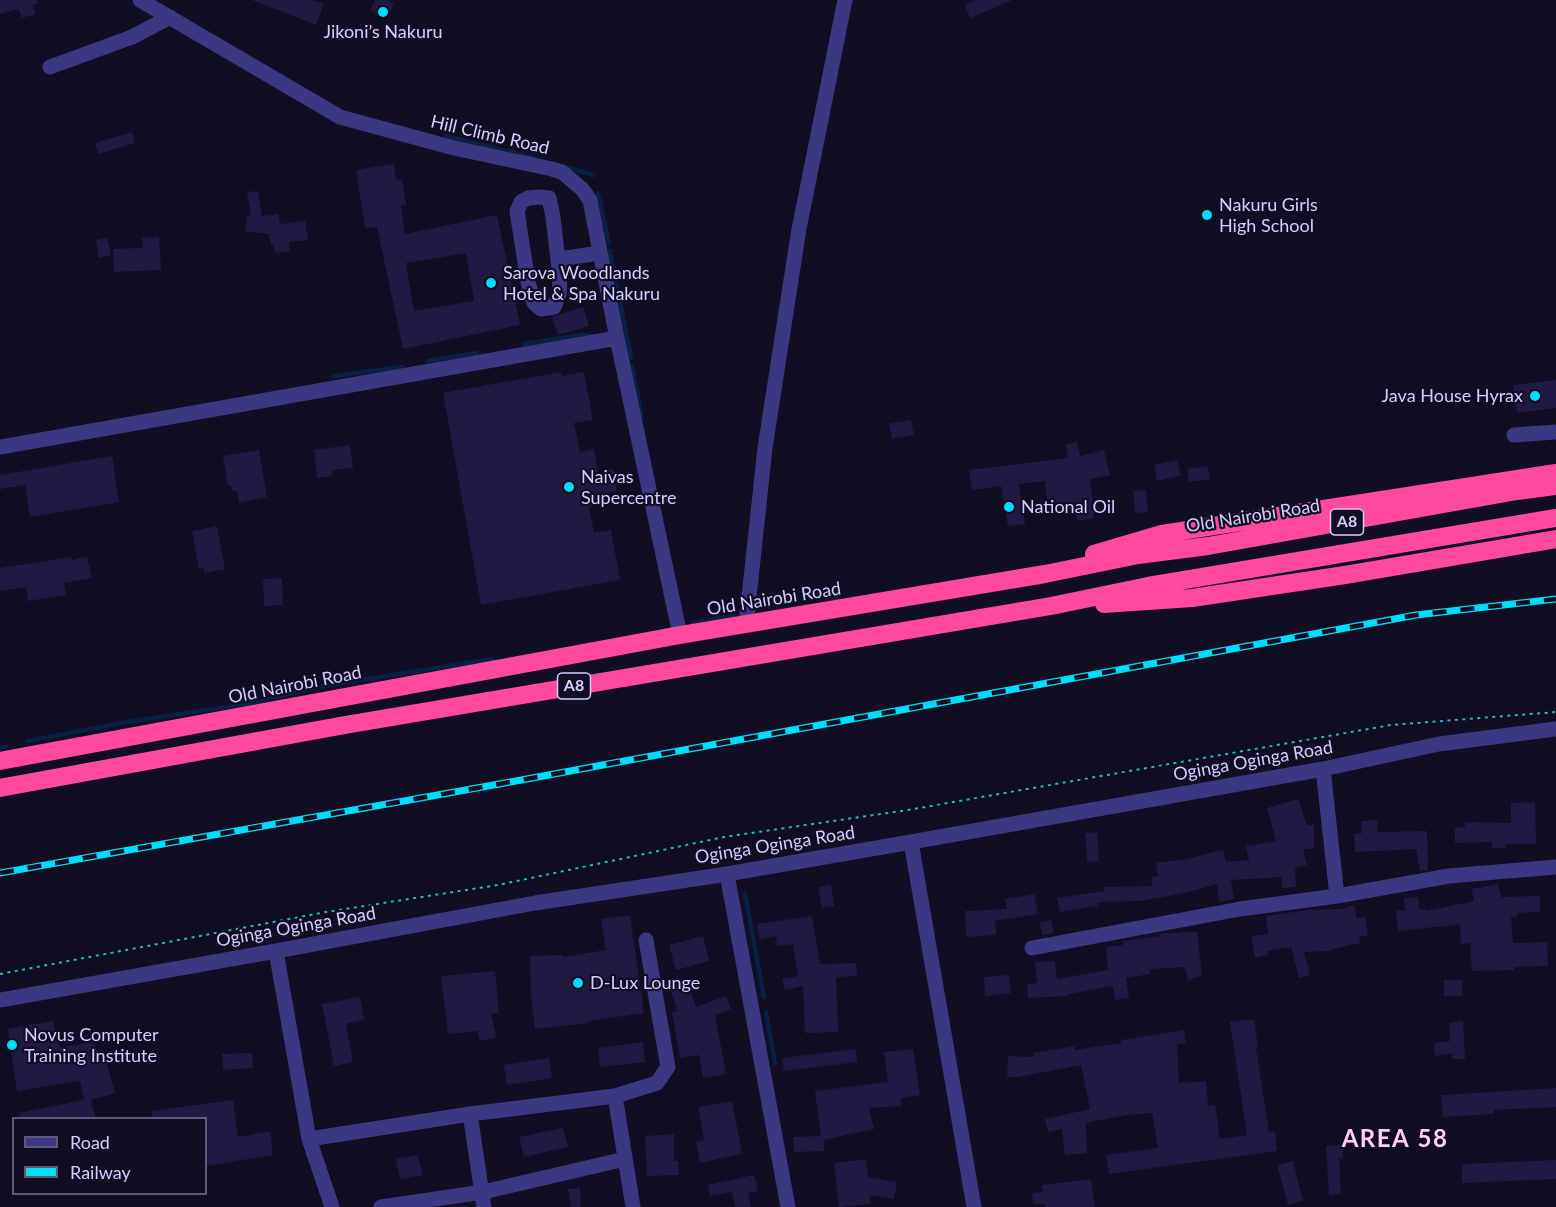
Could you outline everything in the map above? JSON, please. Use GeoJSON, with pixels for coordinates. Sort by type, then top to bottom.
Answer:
{"type":"FeatureCollection","features":[{"type":"Feature","properties":{"kind":"highway"},"geometry":{"type":"LineString","coordinates":[[1045,574],[1102,551],[1162,534],[1556,473]]}},
{"type":"Feature","properties":{"kind":"highway","name":"Old Nairobi Road"},"geometry":{"type":"LineString","coordinates":[[0,761],[680,635],[1045,574],[1138,555],[1208,546],[1556,486]]}},
{"type":"Feature","properties":{"kind":"highway","name":"A8"},"geometry":{"type":"LineString","coordinates":[[0,788],[368,721],[1556,518]]}},
{"type":"Feature","properties":{"kind":"highway"},"geometry":{"type":"LineString","coordinates":[[1051,606],[1192,598],[1556,539]]}},
{"type":"Feature","properties":{"kind":"street","name":"Hill Climb Road"},"geometry":{"type":"LineString","coordinates":[[140,0],[347,119],[454,148],[562,172],[582,189],[590,200],[616,338],[680,635]]}},
{"type":"Feature","properties":{"kind":"street"},"geometry":{"type":"LineString","coordinates":[[746,625],[765,448],[799,229],[845,0]]}},
{"type":"Feature","properties":{"kind":"street"},"geometry":{"type":"LineString","coordinates":[[50,66],[132,37],[170,17]]}},
{"type":"Feature","properties":{"kind":"street"},"geometry":{"type":"LineString","coordinates":[[528,198],[549,198],[559,259],[559,295],[554,306],[541,309],[534,303],[528,282],[517,211],[521,202],[528,198]]}},
{"type":"Feature","properties":{"kind":"street"},"geometry":{"type":"LineString","coordinates":[[559,259],[600,253]]}},
{"type":"Feature","properties":{"kind":"street"},"geometry":{"type":"LineString","coordinates":[[0,447],[616,338]]}},
{"type":"Feature","properties":{"kind":"street"},"geometry":{"type":"LineString","coordinates":[[1514,435],[1556,432]]}},
{"type":"Feature","properties":{"kind":"street","name":"Oginga Oginga Road"},"geometry":{"type":"LineString","coordinates":[[0,1000],[535,903],[911,842],[1323,769],[1439,744],[1556,729]]}},
{"type":"Feature","properties":{"kind":"street"},"geometry":{"type":"LineString","coordinates":[[1323,769],[1337,896]]}},
{"type":"Feature","properties":{"kind":"street"},"geometry":{"type":"LineString","coordinates":[[911,842],[974,1207]]}},
{"type":"Feature","properties":{"kind":"street"},"geometry":{"type":"LineString","coordinates":[[1032,948],[1240,909],[1337,896],[1449,876],[1556,867]]}},
{"type":"Feature","properties":{"kind":"street"},"geometry":{"type":"LineString","coordinates":[[726,873],[788,1207]]}},
{"type":"Feature","properties":{"kind":"street"},"geometry":{"type":"LineString","coordinates":[[309,1139],[470,1114],[615,1096],[657,1083],[668,1067],[646,940]]}},
{"type":"Feature","properties":{"kind":"street"},"geometry":{"type":"LineString","coordinates":[[276,951],[309,1139],[332,1207]]}},
{"type":"Feature","properties":{"kind":"street"},"geometry":{"type":"LineString","coordinates":[[615,1096],[633,1207]]}},
{"type":"Feature","properties":{"kind":"street"},"geometry":{"type":"LineString","coordinates":[[470,1114],[484,1200]]}},
{"type":"Feature","properties":{"kind":"street"},"geometry":{"type":"LineString","coordinates":[[381,1207],[484,1200],[625,1159]]}},
{"type":"Feature","properties":{"kind":"path"},"geometry":{"type":"LineString","coordinates":[[0,974],[326,912],[498,885],[724,837],[908,810],[1391,725],[1556,712]]}},
{"type":"Feature","properties":{"kind":"building"},"geometry":{"type":"Polygon","coordinates":[[[0,0],[37,0],[38,4],[33,5],[35,14],[22,18],[19,9],[0,14],[0,0]]]}},
{"type":"Feature","properties":{"kind":"building"},"geometry":{"type":"Polygon","coordinates":[[[252,0],[312,0],[324,4],[316,25],[252,0]]]}},
{"type":"Feature","properties":{"kind":"building","name":"Jikoni’s Nakuru"},"geometry":{"type":"Polygon","coordinates":[[[375,0],[386,0],[394,4],[387,18],[370,10],[375,0]]]}},
{"type":"Feature","properties":{"kind":"building"},"geometry":{"type":"Polygon","coordinates":[[[976,0],[1012,0],[970,18],[965,5],[976,0]]]}},
{"type":"Feature","properties":{"kind":"building"},"geometry":{"type":"Polygon","coordinates":[[[132,132],[135,143],[98,154],[95,143],[132,132]]]}},
{"type":"Feature","properties":{"kind":"building","name":"Sarova Woodlands Hotel & Spa Nakuru"},"geometry":{"type":"Polygon","coordinates":[[[394,164],[396,180],[402,179],[406,205],[401,205],[405,234],[497,215],[520,325],[403,349],[377,227],[365,228],[356,170],[394,164]],[[466,253],[406,263],[414,311],[474,301],[466,253]]]}},
{"type":"Feature","properties":{"kind":"building"},"geometry":{"type":"Polygon","coordinates":[[[258,191],[262,216],[278,214],[280,224],[305,221],[308,240],[289,242],[290,251],[275,253],[269,234],[245,231],[247,216],[251,216],[247,192],[258,191]]]}},
{"type":"Feature","properties":{"kind":"building"},"geometry":{"type":"Polygon","coordinates":[[[159,237],[161,270],[114,272],[113,249],[143,248],[142,238],[159,237]]]}},
{"type":"Feature","properties":{"kind":"building"},"geometry":{"type":"Polygon","coordinates":[[[107,238],[111,255],[99,258],[96,240],[107,238]]]}},
{"type":"Feature","properties":{"kind":"building"},"geometry":{"type":"Polygon","coordinates":[[[583,307],[589,326],[558,335],[552,317],[583,307]]]}},
{"type":"Feature","properties":{"kind":"building"},"geometry":{"type":"Polygon","coordinates":[[[561,372],[562,376],[584,372],[593,420],[574,423],[580,452],[594,449],[598,472],[613,469],[617,491],[602,494],[604,504],[589,507],[594,533],[611,530],[620,580],[481,605],[443,393],[561,372]]]}},
{"type":"Feature","properties":{"kind":"building","name":"Java House Hyrax"},"geometry":{"type":"Polygon","coordinates":[[[1556,380],[1556,408],[1517,413],[1513,385],[1556,380]]]}},
{"type":"Feature","properties":{"kind":"building"},"geometry":{"type":"Polygon","coordinates":[[[911,420],[914,435],[892,439],[889,424],[911,420]]]}},
{"type":"Feature","properties":{"kind":"building"},"geometry":{"type":"Polygon","coordinates":[[[1077,442],[1080,456],[1104,450],[1110,475],[1090,479],[1094,518],[1077,521],[1075,508],[1048,511],[1045,481],[1019,484],[1025,524],[1008,526],[1001,486],[972,490],[969,470],[1068,458],[1066,444],[1077,442]]]}},
{"type":"Feature","properties":{"kind":"building"},"geometry":{"type":"Polygon","coordinates":[[[350,445],[353,468],[332,470],[332,476],[317,478],[314,450],[350,445]]]}},
{"type":"Feature","properties":{"kind":"building"},"geometry":{"type":"Polygon","coordinates":[[[259,450],[267,497],[239,503],[237,491],[232,491],[231,485],[228,486],[223,456],[259,450]]]}},
{"type":"Feature","properties":{"kind":"building"},"geometry":{"type":"Polygon","coordinates":[[[112,456],[119,502],[30,517],[25,485],[0,489],[0,475],[112,456]]]}},
{"type":"Feature","properties":{"kind":"building"},"geometry":{"type":"Polygon","coordinates":[[[1177,460],[1181,476],[1157,481],[1154,465],[1177,460]]]}},
{"type":"Feature","properties":{"kind":"building"},"geometry":{"type":"Polygon","coordinates":[[[1208,466],[1210,479],[1189,482],[1187,469],[1208,466]]]}},
{"type":"Feature","properties":{"kind":"building"},"geometry":{"type":"Polygon","coordinates":[[[1146,490],[1148,512],[1135,513],[1133,491],[1146,490]]]}},
{"type":"Feature","properties":{"kind":"building"},"geometry":{"type":"Polygon","coordinates":[[[217,526],[225,569],[204,573],[203,568],[199,569],[192,531],[217,526]]]}},
{"type":"Feature","properties":{"kind":"building"},"geometry":{"type":"Polygon","coordinates":[[[72,557],[72,560],[87,557],[92,578],[64,583],[66,595],[28,601],[26,587],[0,591],[0,568],[72,557]]]}},
{"type":"Feature","properties":{"kind":"building"},"geometry":{"type":"Polygon","coordinates":[[[282,578],[283,605],[264,606],[263,579],[282,578]]]}},
{"type":"Feature","properties":{"kind":"building"},"geometry":{"type":"Polygon","coordinates":[[[1298,799],[1307,825],[1314,825],[1314,849],[1303,849],[1307,865],[1295,868],[1296,887],[1282,888],[1282,877],[1231,880],[1234,899],[1219,902],[1217,884],[1140,901],[1097,902],[1098,906],[1060,912],[1057,898],[1104,891],[1104,887],[1152,886],[1151,877],[1158,876],[1156,863],[1223,850],[1226,862],[1249,860],[1246,846],[1276,841],[1267,808],[1298,799]]]}},
{"type":"Feature","properties":{"kind":"building"},"geometry":{"type":"Polygon","coordinates":[[[1535,802],[1536,844],[1505,844],[1505,848],[1492,848],[1492,842],[1455,843],[1455,828],[1465,827],[1465,822],[1511,823],[1511,803],[1535,802]]]}},
{"type":"Feature","properties":{"kind":"building"},"geometry":{"type":"Polygon","coordinates":[[[1377,820],[1378,832],[1427,831],[1428,870],[1420,871],[1416,849],[1355,852],[1354,834],[1362,833],[1361,821],[1377,820]]]}},
{"type":"Feature","properties":{"kind":"building"},"geometry":{"type":"Polygon","coordinates":[[[1097,832],[1099,861],[1087,862],[1085,833],[1097,832]]]}},
{"type":"Feature","properties":{"kind":"building"},"geometry":{"type":"Polygon","coordinates":[[[1498,884],[1501,897],[1540,896],[1540,912],[1517,913],[1518,916],[1511,917],[1513,943],[1547,942],[1548,966],[1472,971],[1470,943],[1461,944],[1460,924],[1398,931],[1396,911],[1405,910],[1404,898],[1418,897],[1419,909],[1426,909],[1426,911],[1474,901],[1472,889],[1498,884]]]}},
{"type":"Feature","properties":{"kind":"building"},"geometry":{"type":"Polygon","coordinates":[[[831,885],[834,906],[822,908],[818,887],[831,885]]]}},
{"type":"Feature","properties":{"kind":"building"},"geometry":{"type":"Polygon","coordinates":[[[1034,894],[1038,914],[995,921],[996,935],[966,937],[965,911],[1007,909],[1005,899],[1034,894]]]}},
{"type":"Feature","properties":{"kind":"building"},"geometry":{"type":"Polygon","coordinates":[[[1354,905],[1357,918],[1365,917],[1368,935],[1359,937],[1361,943],[1332,949],[1332,951],[1304,952],[1310,975],[1299,978],[1291,947],[1267,951],[1268,955],[1255,958],[1251,936],[1268,934],[1266,916],[1308,910],[1341,909],[1354,905]]]}},
{"type":"Feature","properties":{"kind":"building"},"geometry":{"type":"Polygon","coordinates":[[[630,915],[644,1013],[589,1021],[589,1023],[535,1029],[531,997],[530,956],[563,955],[563,957],[606,950],[601,919],[630,915]]]}},
{"type":"Feature","properties":{"kind":"building"},"geometry":{"type":"Polygon","coordinates":[[[812,916],[820,964],[856,963],[857,976],[836,977],[838,1032],[805,1033],[803,986],[785,990],[782,979],[798,976],[793,944],[777,946],[776,936],[760,939],[757,924],[812,916]]]}},
{"type":"Feature","properties":{"kind":"building"},"geometry":{"type":"Polygon","coordinates":[[[1051,920],[1054,933],[1042,935],[1040,923],[1051,920]]]}},
{"type":"Feature","properties":{"kind":"building"},"geometry":{"type":"Polygon","coordinates":[[[1197,932],[1202,976],[1188,980],[1185,967],[1150,969],[1150,974],[1126,978],[1129,998],[1115,1000],[1113,986],[1069,994],[1069,996],[1028,998],[1027,984],[1037,983],[1035,962],[1055,961],[1057,979],[1108,970],[1106,947],[1123,945],[1123,941],[1160,936],[1159,934],[1164,933],[1197,932]]]}},
{"type":"Feature","properties":{"kind":"building"},"geometry":{"type":"Polygon","coordinates":[[[703,936],[709,961],[676,970],[669,945],[703,936]]]}},
{"type":"Feature","properties":{"kind":"building"},"geometry":{"type":"Polygon","coordinates":[[[495,971],[499,1013],[491,1013],[496,1037],[480,1041],[477,1031],[448,1034],[441,976],[495,971]]]}},
{"type":"Feature","properties":{"kind":"building"},"geometry":{"type":"Polygon","coordinates":[[[1009,975],[1011,993],[985,996],[984,977],[1009,975]]]}},
{"type":"Feature","properties":{"kind":"building"},"geometry":{"type":"Polygon","coordinates":[[[1444,980],[1462,980],[1462,996],[1444,996],[1444,980]]]}},
{"type":"Feature","properties":{"kind":"building"},"geometry":{"type":"Polygon","coordinates":[[[688,982],[696,1007],[726,996],[731,1009],[715,1015],[726,1074],[703,1078],[699,1055],[680,1058],[672,1012],[677,1011],[670,988],[688,982]]]}},
{"type":"Feature","properties":{"kind":"building"},"geometry":{"type":"Polygon","coordinates":[[[360,997],[364,1020],[346,1024],[353,1062],[334,1066],[322,1004],[360,997]]]}},
{"type":"Feature","properties":{"kind":"building"},"geometry":{"type":"Polygon","coordinates":[[[1254,1019],[1258,1047],[1256,1048],[1269,1132],[1275,1131],[1277,1151],[1109,1174],[1106,1155],[1158,1148],[1152,1113],[1126,1115],[1086,1123],[1087,1153],[1065,1155],[1062,1129],[1048,1132],[1045,1119],[1090,1109],[1081,1065],[1007,1077],[1008,1056],[1034,1057],[1033,1053],[1074,1046],[1075,1050],[1121,1043],[1121,1040],[1184,1030],[1186,1043],[1177,1044],[1179,1083],[1206,1081],[1208,1106],[1215,1105],[1220,1139],[1247,1135],[1230,1022],[1254,1019]]]}},
{"type":"Feature","properties":{"kind":"building"},"geometry":{"type":"Polygon","coordinates":[[[53,1021],[60,1048],[94,1041],[97,1052],[103,1050],[115,1093],[91,1100],[95,1117],[20,1117],[19,1113],[84,1100],[80,1081],[17,1091],[8,1029],[53,1021]]]}},
{"type":"Feature","properties":{"kind":"building"},"geometry":{"type":"Polygon","coordinates":[[[1463,1021],[1465,1059],[1452,1059],[1452,1053],[1435,1056],[1434,1043],[1450,1041],[1449,1023],[1463,1021]]]}},
{"type":"Feature","properties":{"kind":"building"},"geometry":{"type":"Polygon","coordinates":[[[643,1042],[645,1062],[600,1067],[598,1048],[643,1042]]]}},
{"type":"Feature","properties":{"kind":"building"},"geometry":{"type":"Polygon","coordinates":[[[856,1049],[857,1062],[784,1071],[782,1058],[856,1049]]]}},
{"type":"Feature","properties":{"kind":"building"},"geometry":{"type":"Polygon","coordinates":[[[913,1049],[920,1095],[901,1098],[902,1106],[869,1108],[874,1129],[824,1140],[824,1151],[794,1152],[793,1137],[821,1136],[815,1091],[888,1082],[884,1052],[913,1049]]]}},
{"type":"Feature","properties":{"kind":"building"},"geometry":{"type":"Polygon","coordinates":[[[252,1053],[253,1068],[223,1070],[222,1054],[252,1053]]]}},
{"type":"Feature","properties":{"kind":"building"},"geometry":{"type":"Polygon","coordinates":[[[549,1058],[552,1078],[507,1085],[504,1065],[549,1058]]]}},
{"type":"Feature","properties":{"kind":"building"},"geometry":{"type":"Polygon","coordinates":[[[1556,1088],[1556,1107],[1494,1110],[1494,1114],[1443,1117],[1441,1095],[1556,1088]]]}},
{"type":"Feature","properties":{"kind":"building"},"geometry":{"type":"Polygon","coordinates":[[[233,1100],[238,1137],[270,1131],[273,1155],[207,1166],[207,1117],[153,1117],[152,1111],[233,1100]]]}},
{"type":"Feature","properties":{"kind":"building"},"geometry":{"type":"Polygon","coordinates":[[[732,1101],[742,1154],[700,1163],[696,1142],[704,1140],[698,1107],[732,1101]]]}},
{"type":"Feature","properties":{"kind":"building"},"geometry":{"type":"Polygon","coordinates":[[[563,1128],[568,1147],[524,1157],[519,1137],[563,1128]]]}},
{"type":"Feature","properties":{"kind":"building"},"geometry":{"type":"Polygon","coordinates":[[[674,1134],[674,1161],[678,1161],[679,1175],[647,1176],[645,1136],[674,1134]]]}},
{"type":"Feature","properties":{"kind":"building"},"geometry":{"type":"Polygon","coordinates":[[[1342,1145],[1343,1158],[1339,1158],[1341,1194],[1329,1195],[1326,1146],[1342,1145]]]}},
{"type":"Feature","properties":{"kind":"building"},"geometry":{"type":"Polygon","coordinates":[[[418,1155],[423,1175],[400,1179],[396,1159],[418,1155]]]}},
{"type":"Feature","properties":{"kind":"building"},"geometry":{"type":"Polygon","coordinates":[[[866,1159],[868,1177],[897,1182],[894,1199],[870,1195],[871,1204],[839,1207],[834,1163],[866,1159]]]}},
{"type":"Feature","properties":{"kind":"building"},"geometry":{"type":"Polygon","coordinates":[[[1556,1160],[1556,1179],[1462,1183],[1462,1164],[1556,1160]]]}},
{"type":"Feature","properties":{"kind":"building"},"geometry":{"type":"Polygon","coordinates":[[[1293,1161],[1303,1201],[1288,1205],[1277,1165],[1293,1161]]]}},
{"type":"Feature","properties":{"kind":"building"},"geometry":{"type":"Polygon","coordinates":[[[754,1175],[758,1191],[748,1193],[751,1207],[735,1207],[732,1192],[710,1196],[708,1185],[754,1175]]]}},
{"type":"Feature","properties":{"kind":"building"},"geometry":{"type":"Polygon","coordinates":[[[1091,1179],[1095,1207],[1045,1207],[1045,1204],[1033,1204],[1032,1193],[1043,1192],[1042,1185],[1091,1179]]]}},
{"type":"Feature","properties":{"kind":"building"},"geometry":{"type":"Polygon","coordinates":[[[580,1188],[581,1207],[571,1207],[568,1189],[580,1188]]]}},
{"type":"Feature","properties":{"kind":"waterway"},"geometry":{"type":"LineString","coordinates":[[446,136],[534,158]]}},
{"type":"Feature","properties":{"kind":"waterway"},"geometry":{"type":"LineString","coordinates":[[565,167],[594,175]]}},
{"type":"Feature","properties":{"kind":"waterway"},"geometry":{"type":"LineString","coordinates":[[598,193],[609,243]]}},
{"type":"Feature","properties":{"kind":"waterway"},"geometry":{"type":"LineString","coordinates":[[610,251],[631,358]]}},
{"type":"Feature","properties":{"kind":"waterway"},"geometry":{"type":"LineString","coordinates":[[524,344],[581,335],[592,336]]}},
{"type":"Feature","properties":{"kind":"waterway"},"geometry":{"type":"LineString","coordinates":[[428,361],[476,353]]}},
{"type":"Feature","properties":{"kind":"waterway"},"geometry":{"type":"LineString","coordinates":[[632,366],[642,419]]}},
{"type":"Feature","properties":{"kind":"waterway"},"geometry":{"type":"LineString","coordinates":[[333,376],[402,367]]}},
{"type":"Feature","properties":{"kind":"waterway"},"geometry":{"type":"LineString","coordinates":[[692,623],[734,616]]}},
{"type":"Feature","properties":{"kind":"waterway"},"geometry":{"type":"LineString","coordinates":[[28,741],[121,723],[246,704],[318,687],[492,659]]}},
{"type":"Feature","properties":{"kind":"waterway"},"geometry":{"type":"LineString","coordinates":[[0,748],[6,747]]}},
{"type":"Feature","properties":{"kind":"waterway"},"geometry":{"type":"LineString","coordinates":[[745,894],[764,997]]}},
{"type":"Feature","properties":{"kind":"waterway"},"geometry":{"type":"LineString","coordinates":[[766,1012],[775,1063]]}},
{"type":"Feature","properties":{"kind":"railway"},"geometry":{"type":"LineString","coordinates":[[0,873],[516,781],[1416,615],[1556,599]]}},
{"type":"Feature","properties":{"kind":"place","name":"Jikoni’s Nakuru"},"geometry":{"type":"Point","coordinates":[383,12]}},
{"type":"Feature","properties":{"kind":"place","name":"Nakuru Girls High School"},"geometry":{"type":"Point","coordinates":[1207,215]}},
{"type":"Feature","properties":{"kind":"place","name":"Sarova Woodlands Hotel & Spa Nakuru"},"geometry":{"type":"Point","coordinates":[491,283]}},
{"type":"Feature","properties":{"kind":"place","name":"Java House Hyrax"},"geometry":{"type":"Point","coordinates":[1535,396]}},
{"type":"Feature","properties":{"kind":"place","name":"Naivas Supercentre"},"geometry":{"type":"Point","coordinates":[569,487]}},
{"type":"Feature","properties":{"kind":"place","name":"National Oil"},"geometry":{"type":"Point","coordinates":[1009,507]}},
{"type":"Feature","properties":{"kind":"place","name":"D-Lux Lounge"},"geometry":{"type":"Point","coordinates":[578,983]}},
{"type":"Feature","properties":{"kind":"place","name":"Novus Computer Training Institute"},"geometry":{"type":"Point","coordinates":[12,1045]}},
{"type":"Feature","properties":{"kind":"district","name":"AREA 58"},"geometry":{"type":"Point","coordinates":[1395,1139]}}]}
